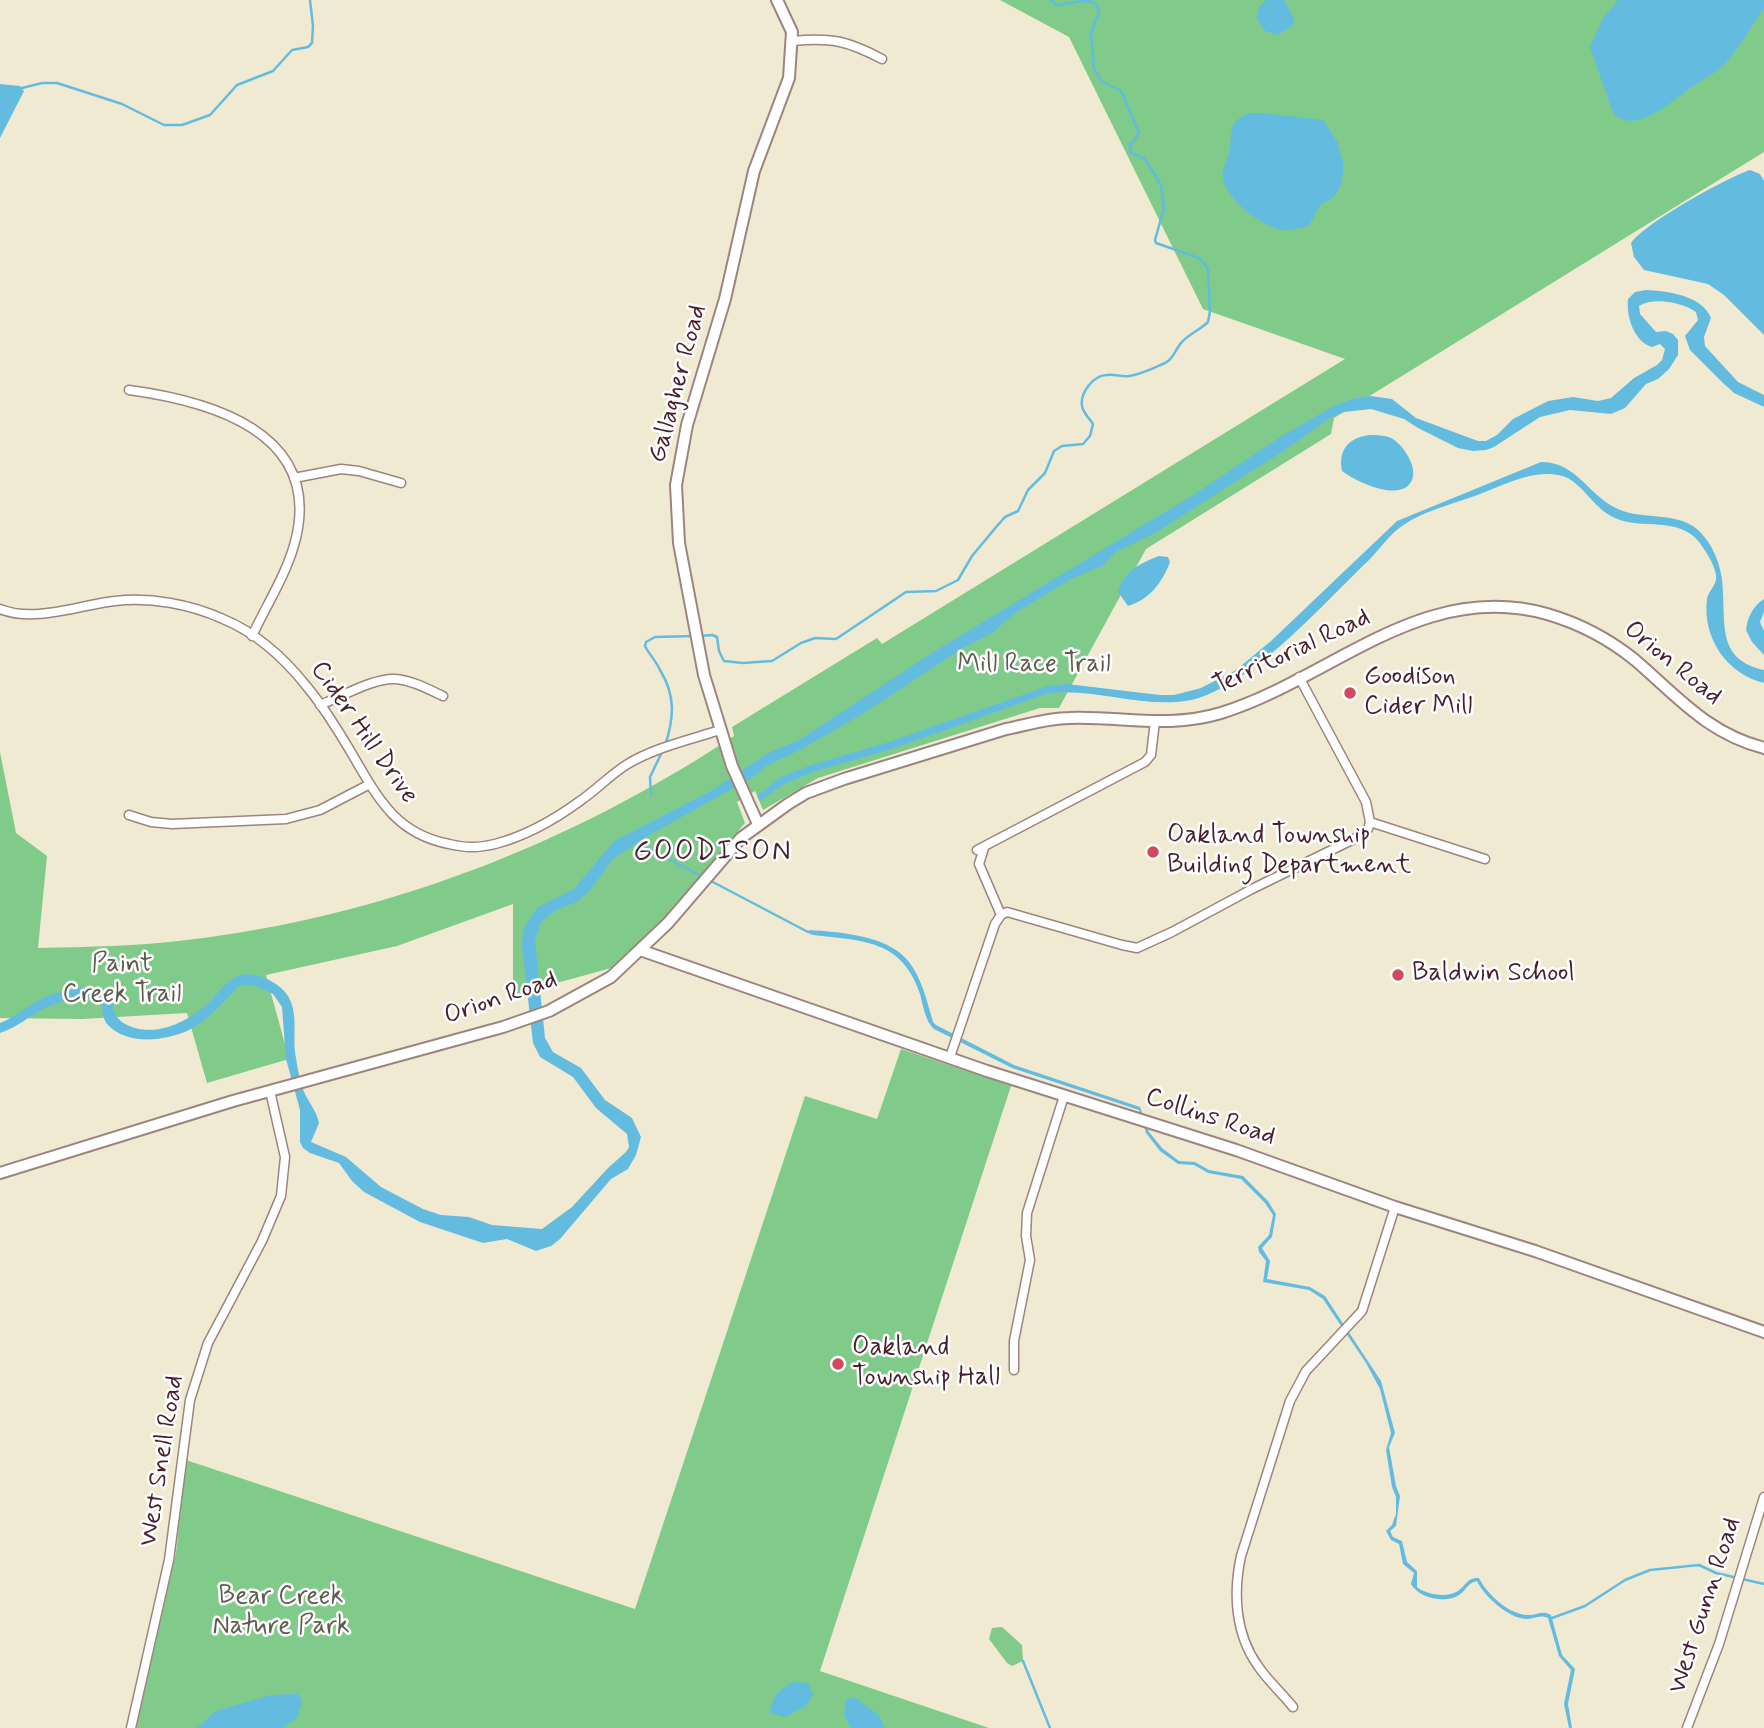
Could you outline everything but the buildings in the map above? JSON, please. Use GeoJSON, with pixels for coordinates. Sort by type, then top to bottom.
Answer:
{"type":"FeatureCollection","features":[{"type":"Feature","properties":{"kind":"street","name":"Gallagher Road"},"geometry":{"type":"LineString","coordinates":[[758,824],[732,766],[704,675],[679,543],[676,485],[687,425],[725,299],[754,171],[789,78],[793,32],[777,0]]}},
{"type":"Feature","properties":{"kind":"street"},"geometry":{"type":"LineString","coordinates":[[793,41],[817,38],[840,40],[881,59]]}},
{"type":"Feature","properties":{"kind":"street"},"geometry":{"type":"LineString","coordinates":[[130,390],[173,396],[243,421],[273,445],[289,466],[300,508],[296,537],[289,559],[252,636]]}},
{"type":"Feature","properties":{"kind":"street"},"geometry":{"type":"LineString","coordinates":[[294,478],[341,469],[359,471],[401,483]]}},
{"type":"Feature","properties":{"kind":"street","name":"Cider Hill Drive"},"geometry":{"type":"LineString","coordinates":[[0,608],[42,614],[85,605],[135,600],[181,605],[225,619],[288,664],[320,705],[370,785],[396,820],[433,841],[475,849],[523,835],[551,820],[582,800],[627,764],[666,747],[720,730]]}},
{"type":"Feature","properties":{"kind":"street","name":"Orion Road"},"geometry":{"type":"LineString","coordinates":[[1427,616],[1460,609],[1509,607],[1546,614],[1580,626],[1633,659],[1701,719],[1723,733],[1764,748]]}},
{"type":"Feature","properties":{"kind":"street","name":"Territorial Road"},"geometry":{"type":"LineString","coordinates":[[1155,721],[1186,721],[1222,712],[1427,616]]}},
{"type":"Feature","properties":{"kind":"street"},"geometry":{"type":"LineString","coordinates":[[950,1057],[995,924],[1001,915],[1007,912],[1137,948],[1354,839],[1368,829],[1370,822],[1366,802],[1299,677]]}},
{"type":"Feature","properties":{"kind":"street"},"geometry":{"type":"LineString","coordinates":[[320,705],[379,681],[395,679],[420,685],[443,696]]}},
{"type":"Feature","properties":{"kind":"street","name":"Orion Road"},"geometry":{"type":"LineString","coordinates":[[0,1173],[270,1091],[526,1021],[549,1011],[611,976],[668,923],[717,864],[758,824],[806,793],[1006,729],[1068,718],[1155,721]]}},
{"type":"Feature","properties":{"kind":"street"},"geometry":{"type":"LineString","coordinates":[[1001,915],[979,864],[980,849],[1145,762],[1151,755],[1155,721]]}},
{"type":"Feature","properties":{"kind":"street"},"geometry":{"type":"LineString","coordinates":[[129,815],[151,822],[172,824],[286,819],[320,810],[370,785]]}},
{"type":"Feature","properties":{"kind":"street"},"geometry":{"type":"LineString","coordinates":[[1370,822],[1485,859]]}},
{"type":"Feature","properties":{"kind":"street","name":"Collins Road"},"geometry":{"type":"LineString","coordinates":[[640,950],[1064,1096],[1245,1153],[1395,1207],[1535,1251],[1764,1332]]}},
{"type":"Feature","properties":{"kind":"street","name":"West Snell Road"},"geometry":{"type":"LineString","coordinates":[[131,1728],[169,1560],[184,1434],[199,1368],[227,1306],[262,1241],[281,1196],[285,1157],[270,1091]]}},
{"type":"Feature","properties":{"kind":"street"},"geometry":{"type":"LineString","coordinates":[[1014,1370],[1014,1341],[1030,1259],[1026,1236],[1027,1213],[1064,1096]]}},
{"type":"Feature","properties":{"kind":"street"},"geometry":{"type":"LineString","coordinates":[[1293,1707],[1256,1664],[1242,1636],[1238,1612],[1238,1567],[1290,1401],[1306,1371],[1362,1311],[1395,1207]]}},
{"type":"Feature","properties":{"kind":"street","name":"West Gunn Road"},"geometry":{"type":"LineString","coordinates":[[1687,1728],[1719,1644],[1764,1497]]}},
{"type":"Feature","properties":{"kind":"green space"},"geometry":{"type":"Polygon","coordinates":[[[1000,0],[1764,0],[1764,152],[1334,418],[1331,434],[1146,549],[1059,708],[1040,708],[818,778],[763,810],[755,791],[737,802],[745,823],[662,921],[615,967],[513,995],[513,904],[397,946],[266,975],[289,1059],[207,1083],[187,1013],[82,1019],[0,1018],[0,752],[16,833],[47,856],[38,948],[187,940],[332,914],[403,894],[540,842],[606,811],[671,775],[734,736],[732,727],[877,638],[882,644],[1345,359],[1203,309],[1069,37],[1000,0]]]}},
{"type":"Feature","properties":{"kind":"green space","name":"Bear Creek Nature Park"},"geometry":{"type":"Polygon","coordinates":[[[901,1049],[1011,1086],[820,1671],[989,1728],[136,1728],[176,1553],[186,1460],[635,1609],[805,1096],[877,1119],[901,1049]]]}},
{"type":"Feature","properties":{"kind":"green space"},"geometry":{"type":"Polygon","coordinates":[[[1002,1627],[1022,1645],[1023,1661],[1012,1666],[989,1639],[992,1628],[1002,1627]]]}},
{"type":"Feature","properties":{"kind":"water"},"geometry":{"type":"Polygon","coordinates":[[[1266,0],[1284,0],[1294,19],[1293,25],[1278,35],[1265,31],[1257,19],[1259,7],[1266,0]]]}},
{"type":"Feature","properties":{"kind":"water"},"geometry":{"type":"Polygon","coordinates":[[[1618,0],[1764,0],[1764,9],[1726,63],[1660,110],[1631,121],[1613,113],[1590,47],[1602,20],[1618,0]]]}},
{"type":"Feature","properties":{"kind":"water"},"geometry":{"type":"Polygon","coordinates":[[[0,84],[20,86],[24,91],[0,138],[0,84]]]}},
{"type":"Feature","properties":{"kind":"water"},"geometry":{"type":"Polygon","coordinates":[[[1249,113],[1323,120],[1337,141],[1343,162],[1341,185],[1334,197],[1320,205],[1309,226],[1285,230],[1265,224],[1246,211],[1226,187],[1223,171],[1233,126],[1238,119],[1249,113]]]}},
{"type":"Feature","properties":{"kind":"water"},"geometry":{"type":"Polygon","coordinates":[[[1750,170],[1760,174],[1764,181],[1764,335],[1724,295],[1708,284],[1644,270],[1634,257],[1631,243],[1652,224],[1687,202],[1750,170]]]}},
{"type":"Feature","properties":{"kind":"water"},"geometry":{"type":"Polygon","coordinates":[[[1646,290],[1683,296],[1700,304],[1711,318],[1704,337],[1705,346],[1738,382],[1764,395],[1764,407],[1734,393],[1690,350],[1685,336],[1698,320],[1696,312],[1675,303],[1660,301],[1639,306],[1640,314],[1656,332],[1666,331],[1673,334],[1678,340],[1678,355],[1658,379],[1646,384],[1625,408],[1611,414],[1570,410],[1540,417],[1494,447],[1473,451],[1458,448],[1404,419],[1371,409],[1344,412],[1330,418],[1157,532],[1116,552],[1102,566],[1073,578],[1018,611],[992,633],[963,648],[864,713],[802,749],[768,765],[753,777],[646,837],[613,859],[591,889],[577,902],[556,910],[541,922],[535,941],[545,1038],[553,1052],[581,1068],[605,1100],[632,1118],[641,1137],[636,1155],[628,1169],[611,1179],[551,1246],[536,1251],[507,1239],[483,1243],[420,1222],[364,1192],[339,1163],[303,1148],[300,1142],[300,1110],[286,1059],[282,1007],[273,994],[256,986],[238,987],[203,1021],[189,1030],[169,1037],[135,1038],[115,1031],[104,1019],[102,998],[95,997],[57,1003],[0,1033],[0,1023],[39,1000],[87,987],[97,987],[112,994],[116,1015],[126,1025],[154,1030],[165,1028],[196,1013],[229,981],[246,974],[262,977],[281,988],[292,1003],[299,1077],[319,1123],[311,1142],[346,1157],[381,1187],[423,1209],[441,1215],[469,1217],[492,1225],[542,1229],[572,1207],[629,1147],[627,1134],[596,1108],[573,1077],[540,1057],[533,1043],[522,946],[523,929],[538,907],[574,889],[614,841],[709,792],[768,753],[799,740],[935,651],[1195,494],[1280,437],[1336,405],[1371,396],[1392,399],[1416,418],[1478,441],[1486,441],[1497,435],[1513,419],[1548,401],[1573,397],[1598,401],[1611,398],[1634,378],[1662,360],[1665,349],[1660,344],[1652,347],[1640,340],[1632,328],[1628,313],[1628,299],[1635,292],[1646,290]]]}},
{"type":"Feature","properties":{"kind":"water"},"geometry":{"type":"Polygon","coordinates":[[[1369,435],[1391,438],[1404,450],[1413,469],[1412,480],[1406,487],[1398,490],[1378,488],[1342,471],[1341,463],[1346,446],[1369,435]]]}},
{"type":"Feature","properties":{"kind":"water"},"geometry":{"type":"Polygon","coordinates":[[[1541,462],[1553,463],[1572,472],[1603,500],[1623,511],[1683,521],[1702,534],[1712,548],[1720,570],[1728,642],[1739,659],[1764,670],[1764,683],[1739,672],[1728,663],[1713,640],[1706,613],[1707,599],[1716,576],[1708,555],[1691,534],[1670,526],[1615,518],[1600,508],[1576,483],[1562,476],[1542,474],[1513,481],[1411,520],[1393,534],[1272,653],[1229,684],[1207,695],[1189,700],[1149,702],[1068,692],[1049,693],[892,749],[813,772],[784,784],[760,801],[757,796],[781,777],[811,765],[889,742],[1048,686],[1067,684],[1160,695],[1174,695],[1201,688],[1236,670],[1271,641],[1397,521],[1541,462]]]}},
{"type":"Feature","properties":{"kind":"water"},"geometry":{"type":"Polygon","coordinates":[[[1159,556],[1168,557],[1170,562],[1163,577],[1149,595],[1128,606],[1118,592],[1120,585],[1139,565],[1159,556]]]}},
{"type":"Feature","properties":{"kind":"water"},"geometry":{"type":"Polygon","coordinates":[[[1764,599],[1764,612],[1760,622],[1764,631],[1764,655],[1752,642],[1746,630],[1751,613],[1764,599]]]}},
{"type":"Feature","properties":{"kind":"water"},"geometry":{"type":"Polygon","coordinates":[[[809,930],[863,937],[889,946],[900,953],[914,969],[936,1025],[1014,1065],[1140,1107],[1149,1132],[1162,1148],[1179,1161],[1195,1162],[1209,1170],[1243,1176],[1268,1201],[1276,1214],[1272,1237],[1262,1248],[1270,1261],[1267,1279],[1310,1287],[1325,1296],[1381,1381],[1395,1433],[1389,1447],[1400,1496],[1396,1526],[1390,1531],[1393,1537],[1402,1541],[1407,1562],[1417,1571],[1417,1587],[1430,1593],[1447,1595],[1459,1590],[1471,1579],[1479,1578],[1493,1597],[1514,1612],[1551,1615],[1562,1655],[1575,1669],[1568,1704],[1572,1728],[1569,1728],[1564,1704],[1571,1670],[1559,1656],[1548,1618],[1526,1619],[1512,1615],[1491,1599],[1477,1581],[1471,1583],[1459,1595],[1447,1599],[1426,1596],[1411,1584],[1414,1573],[1403,1564],[1399,1544],[1391,1540],[1386,1531],[1392,1525],[1396,1514],[1396,1497],[1386,1450],[1391,1433],[1380,1389],[1323,1299],[1309,1290],[1263,1282],[1266,1261],[1258,1247],[1269,1235],[1273,1215],[1265,1203],[1241,1179],[1208,1173],[1194,1165],[1178,1164],[1160,1151],[1146,1133],[1139,1110],[1012,1068],[934,1029],[926,1017],[912,976],[903,962],[891,953],[864,942],[813,935],[808,933],[809,930]]]}},
{"type":"Feature","properties":{"kind":"water"},"geometry":{"type":"Polygon","coordinates":[[[794,1682],[808,1683],[813,1694],[806,1706],[785,1717],[770,1713],[777,1694],[794,1682]]]}},
{"type":"Feature","properties":{"kind":"water"},"geometry":{"type":"Polygon","coordinates":[[[297,1694],[302,1700],[297,1718],[283,1728],[197,1728],[216,1711],[271,1695],[297,1694]]]}},
{"type":"Feature","properties":{"kind":"water"},"geometry":{"type":"Polygon","coordinates":[[[854,1697],[879,1715],[885,1728],[851,1728],[844,1715],[846,1700],[854,1697]]]}},
{"type":"Feature","properties":{"kind":"waterway"},"geometry":{"type":"LineString","coordinates":[[22,88],[42,83],[57,83],[122,104],[164,125],[182,125],[210,115],[237,85],[273,71],[292,50],[308,47],[312,43],[313,26],[310,0]]}},
{"type":"Feature","properties":{"kind":"waterway"},"geometry":{"type":"LineString","coordinates":[[700,636],[717,637],[724,661],[772,661],[801,643],[815,638],[836,639],[906,592],[936,591],[958,580],[972,556],[997,526],[1005,517],[1018,511],[1028,490],[1045,473],[1054,451],[1062,446],[1083,444],[1090,436],[1093,424],[1084,411],[1082,401],[1093,381],[1107,375],[1134,375],[1165,363],[1185,339],[1208,322],[1208,268],[1199,258],[1156,243],[1164,208],[1161,185],[1145,159],[1130,152],[1130,146],[1139,133],[1121,91],[1101,81],[1094,68],[1091,33],[1099,12],[1097,5],[1084,1],[1057,5],[1051,0]]}},
{"type":"Feature","properties":{"kind":"waterway"},"geometry":{"type":"LineString","coordinates":[[665,746],[672,717],[671,698],[665,680],[645,646],[646,642],[655,637],[694,636]]}},
{"type":"Feature","properties":{"kind":"waterway"},"geometry":{"type":"LineString","coordinates":[[651,794],[650,777],[662,752]]}},
{"type":"Feature","properties":{"kind":"waterway"},"geometry":{"type":"LineString","coordinates":[[638,843],[703,877]]}},
{"type":"Feature","properties":{"kind":"waterway"},"geometry":{"type":"LineString","coordinates":[[709,880],[808,932]]}},
{"type":"Feature","properties":{"kind":"waterway"},"geometry":{"type":"LineString","coordinates":[[1552,1618],[1585,1606],[1625,1580],[1650,1570],[1699,1565],[1716,1573],[1764,1584]]}},
{"type":"Feature","properties":{"kind":"waterway"},"geometry":{"type":"LineString","coordinates":[[1023,1661],[1050,1728]]}},
{"type":"Feature","properties":{"kind":"place","name":"Goodison Cider Mill"},"geometry":{"type":"Point","coordinates":[1350,693]}},
{"type":"Feature","properties":{"kind":"place","name":"Oakland Township Building Department"},"geometry":{"type":"Point","coordinates":[1153,852]}},
{"type":"Feature","properties":{"kind":"place","name":"Baldwin School"},"geometry":{"type":"Point","coordinates":[1398,975]}},
{"type":"Feature","properties":{"kind":"place","name":"Oakland Township Hall"},"geometry":{"type":"Point","coordinates":[838,1364]}},
{"type":"Feature","properties":{"kind":"district","name":"GOODISON"},"geometry":{"type":"Point","coordinates":[713,853]}},
{"type":"Feature","properties":{"kind":"park label","name":"Mill Race Trail"},"geometry":{"type":"Point","coordinates":[1034,666]}},
{"type":"Feature","properties":{"kind":"park label","name":"Paint Creek Trail"},"geometry":{"type":"Point","coordinates":[122,981]}}]}
